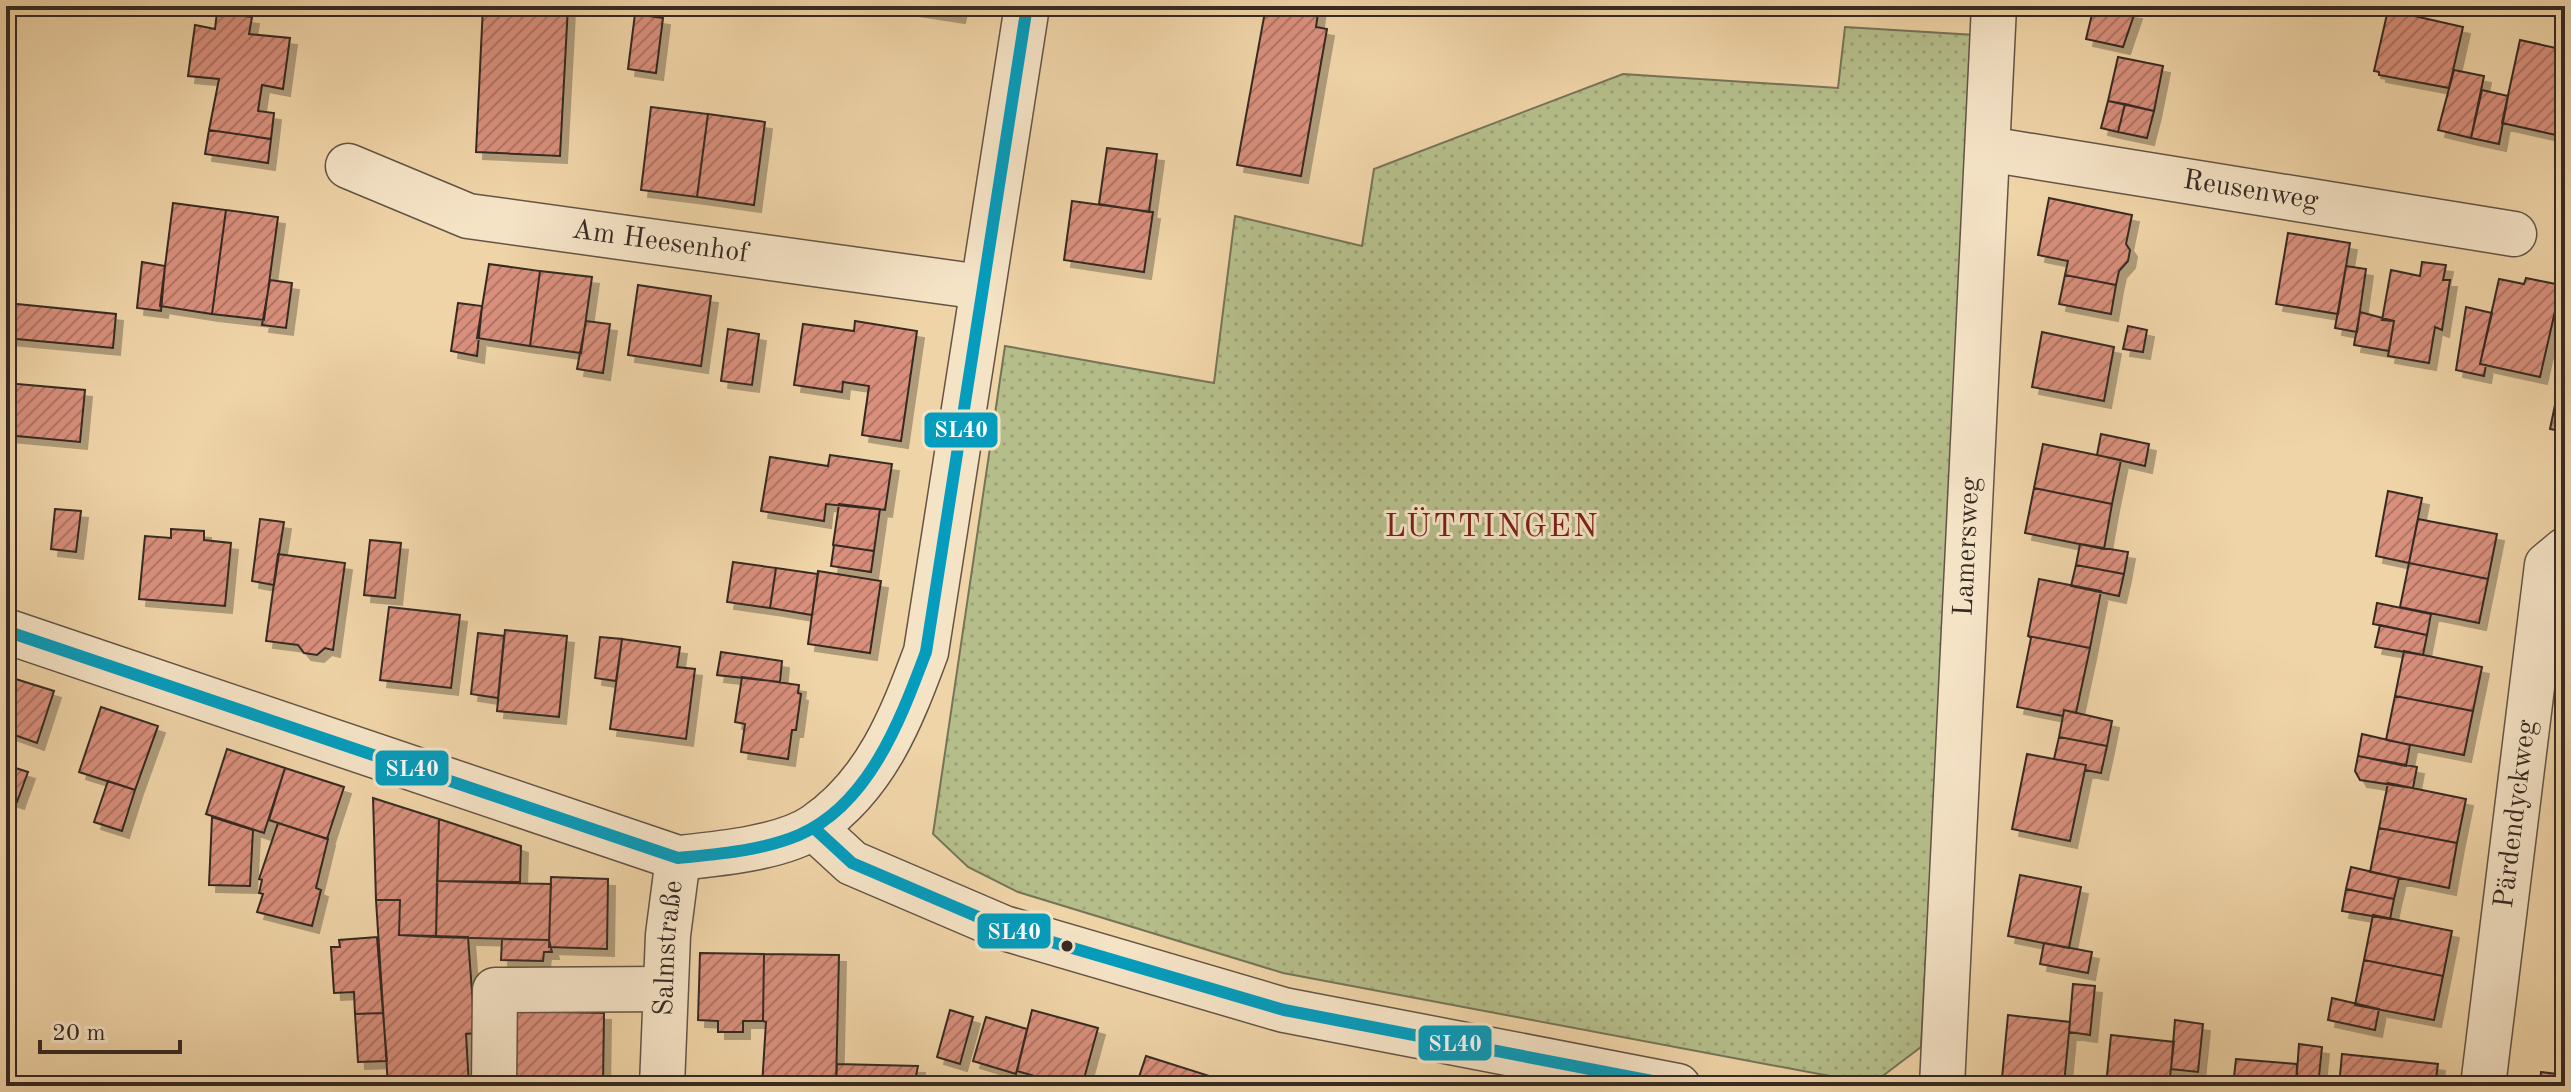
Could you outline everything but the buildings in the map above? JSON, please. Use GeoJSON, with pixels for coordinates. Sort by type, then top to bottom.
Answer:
{"type":"FeatureCollection","features":[{"type":"Feature","properties":{"kind":"street","name":"Salmstraße"},"geometry":{"type":"LineString","coordinates":[[662,1086],[665,989],[678,858],[750,849],[814,828],[866,780],[901,721],[926,652],[1027,6]]}},
{"type":"Feature","properties":{"kind":"street","name":"Lamersweg"},"geometry":{"type":"LineString","coordinates":[[1942,1086],[1994,6]]}},
{"type":"Feature","properties":{"kind":"street","name":"Reusenweg"},"geometry":{"type":"LineString","coordinates":[[1988,149],[2514,234]]}},
{"type":"Feature","properties":{"kind":"street","name":"Am Heesenhof"},"geometry":{"type":"LineString","coordinates":[[348,166],[468,216],[981,287]]}},
{"type":"Feature","properties":{"kind":"street","name":"Pärdendyckweg"},"geometry":{"type":"LineString","coordinates":[[2483,1086],[2547,565],[2565,550]]}},
{"type":"Feature","properties":{"kind":"street"},"geometry":{"type":"LineString","coordinates":[[6,631],[678,858]]}},
{"type":"Feature","properties":{"kind":"street"},"geometry":{"type":"LineString","coordinates":[[814,828],[852,863],[1004,928],[1284,1010],[1678,1086]]}},
{"type":"Feature","properties":{"kind":"street"},"geometry":{"type":"LineString","coordinates":[[494,1086],[495,990],[665,989]]}},
{"type":"Feature","properties":{"kind":"green space"},"geometry":{"type":"Polygon","coordinates":[[[1845,27],[1975,35],[1921,1047],[1872,1084],[1283,973],[1018,892],[968,867],[933,834],[1005,346],[1214,383],[1235,216],[1362,246],[1374,169],[1623,74],[1838,88],[1845,27]]]}},
{"type":"Feature","properties":{"kind":"transit line","name":"SL40"},"geometry":{"type":"LineString","coordinates":[[6,631],[678,858],[770,845],[799,835],[824,821],[845,803],[880,757],[906,704],[926,652],[1027,6]]}},
{"type":"Feature","properties":{"kind":"transit line","name":"SL40"},"geometry":{"type":"LineString","coordinates":[[814,828],[852,863],[1004,928],[1284,1010],[1678,1086]]}},
{"type":"Feature","properties":{"kind":"district","name":"LÜTTINGEN"},"geometry":{"type":"Point","coordinates":[1492,528]}}]}
